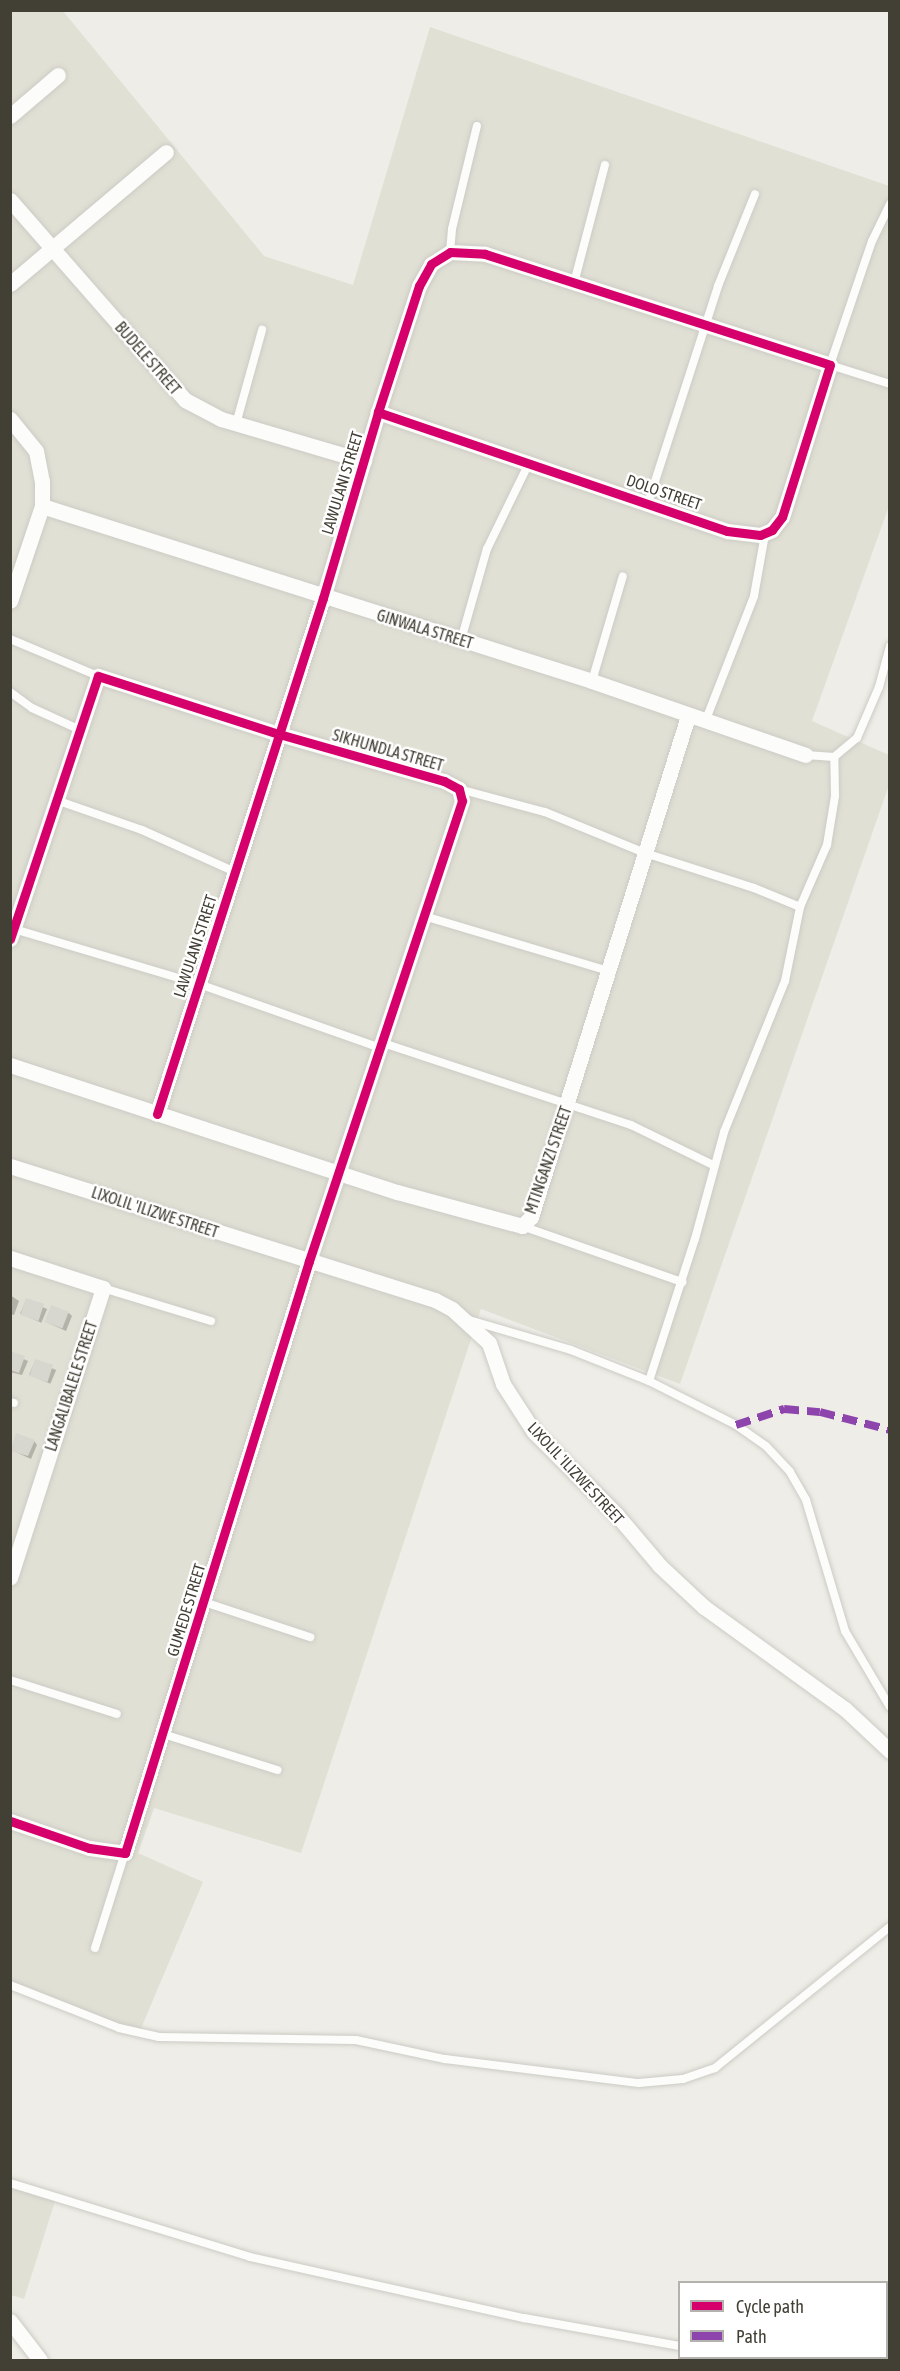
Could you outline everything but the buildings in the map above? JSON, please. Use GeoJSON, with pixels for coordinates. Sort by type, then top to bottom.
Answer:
{"type":"FeatureCollection","features":[{"type":"Feature","properties":{"kind":"street"},"geometry":{"type":"LineString","coordinates":[[10,116],[58,75]]}},
{"type":"Feature","properties":{"kind":"street"},"geometry":{"type":"LineString","coordinates":[[10,284],[166,152]]}},
{"type":"Feature","properties":{"kind":"street","name":"BUDELE STREET"},"geometry":{"type":"LineString","coordinates":[[10,200],[179,394],[204,412],[236,424],[364,462]]}},
{"type":"Feature","properties":{"kind":"street"},"geometry":{"type":"LineString","coordinates":[[450,252],[485,254],[707,327],[830,364],[782,517],[765,534]]}},
{"type":"Feature","properties":{"kind":"street","name":"LAWULANI STREET"},"geometry":{"type":"LineString","coordinates":[[157,1114],[323,598],[378,411],[419,286],[431,264],[450,252]]}},
{"type":"Feature","properties":{"kind":"street","name":"DOLO STREET"},"geometry":{"type":"LineString","coordinates":[[378,411],[530,461],[727,531],[751,536],[765,534]]}},
{"type":"Feature","properties":{"kind":"street"},"geometry":{"type":"LineString","coordinates":[[10,419],[38,458],[42,506],[10,601]]}},
{"type":"Feature","properties":{"kind":"street","name":"GINWALA STREET"},"geometry":{"type":"LineString","coordinates":[[42,506],[323,598],[592,681],[705,722],[806,755]]}},
{"type":"Feature","properties":{"kind":"street"},"geometry":{"type":"LineString","coordinates":[[12,934],[78,729],[98,676]]}},
{"type":"Feature","properties":{"kind":"street","name":"SIKHUNDLA STREET"},"geometry":{"type":"LineString","coordinates":[[98,676],[279,734],[444,781],[459,789],[462,801],[309,1261]]}},
{"type":"Feature","properties":{"kind":"street","name":"MTINGANZI STREET"},"geometry":{"type":"LineString","coordinates":[[10,1065],[469,1214],[522,1226],[531,1217],[688,716]]}},
{"type":"Feature","properties":{"kind":"street","name":"LIXOLIL 'ILIZWE STREET"},"geometry":{"type":"LineString","coordinates":[[10,1166],[435,1300],[468,1320],[489,1343],[503,1383],[534,1432],[616,1514],[660,1566],[704,1607],[845,1709],[890,1751]]}},
{"type":"Feature","properties":{"kind":"street"},"geometry":{"type":"LineString","coordinates":[[10,1258],[103,1288]]}},
{"type":"Feature","properties":{"kind":"street","name":"GUMEDE STREET"},"geometry":{"type":"LineString","coordinates":[[125,1853],[309,1261]]}},
{"type":"Feature","properties":{"kind":"street","name":"LANGALIBALELE STREET"},"geometry":{"type":"LineString","coordinates":[[10,1577],[103,1288]]}},
{"type":"Feature","properties":{"kind":"street"},"geometry":{"type":"LineString","coordinates":[[10,1821],[89,1848],[125,1853]]}},
{"type":"Feature","properties":{"kind":"street"},"geometry":{"type":"LineString","coordinates":[[10,2321],[40,2361]]}},
{"type":"Feature","properties":{"kind":"lane"},"geometry":{"type":"LineString","coordinates":[[450,252],[452,229],[477,126]]}},
{"type":"Feature","properties":{"kind":"lane"},"geometry":{"type":"LineString","coordinates":[[574,283],[606,165]]}},
{"type":"Feature","properties":{"kind":"lane"},"geometry":{"type":"LineString","coordinates":[[648,503],[707,327],[755,194]]}},
{"type":"Feature","properties":{"kind":"lane"},"geometry":{"type":"LineString","coordinates":[[890,204],[878,224],[830,364],[890,384]]}},
{"type":"Feature","properties":{"kind":"lane"},"geometry":{"type":"LineString","coordinates":[[236,424],[262,330]]}},
{"type":"Feature","properties":{"kind":"lane"},"geometry":{"type":"LineString","coordinates":[[461,640],[487,549],[530,461]]}},
{"type":"Feature","properties":{"kind":"lane"},"geometry":{"type":"LineString","coordinates":[[705,722],[754,596],[765,534]]}},
{"type":"Feature","properties":{"kind":"lane"},"geometry":{"type":"LineString","coordinates":[[592,681],[623,576]]}},
{"type":"Feature","properties":{"kind":"lane"},"geometry":{"type":"LineString","coordinates":[[10,639],[98,676]]}},
{"type":"Feature","properties":{"kind":"lane"},"geometry":{"type":"LineString","coordinates":[[806,755],[834,756],[850,747],[864,725],[890,646]]}},
{"type":"Feature","properties":{"kind":"lane"},"geometry":{"type":"LineString","coordinates":[[10,692],[32,708],[78,729]]}},
{"type":"Feature","properties":{"kind":"lane"},"geometry":{"type":"LineString","coordinates":[[649,1381],[682,1282],[713,1165],[785,981],[800,907],[831,828],[834,756]]}},
{"type":"Feature","properties":{"kind":"lane"},"geometry":{"type":"LineString","coordinates":[[459,789],[545,812],[645,853],[754,888],[800,907]]}},
{"type":"Feature","properties":{"kind":"lane"},"geometry":{"type":"LineString","coordinates":[[55,800],[142,830],[235,872]]}},
{"type":"Feature","properties":{"kind":"lane"},"geometry":{"type":"LineString","coordinates":[[424,916],[609,971]]}},
{"type":"Feature","properties":{"kind":"lane"},"geometry":{"type":"LineString","coordinates":[[12,934],[199,984],[567,1103],[654,1134],[713,1165]]}},
{"type":"Feature","properties":{"kind":"lane"},"geometry":{"type":"LineString","coordinates":[[522,1226],[682,1282]]}},
{"type":"Feature","properties":{"kind":"lane"},"geometry":{"type":"LineString","coordinates":[[103,1288],[211,1321]]}},
{"type":"Feature","properties":{"kind":"lane"},"geometry":{"type":"LineString","coordinates":[[468,1320],[572,1350],[649,1381],[736,1425],[766,1446],[790,1472],[817,1530],[845,1631],[890,1707]]}},
{"type":"Feature","properties":{"kind":"lane"},"geometry":{"type":"LineString","coordinates":[[204,1602],[310,1637]]}},
{"type":"Feature","properties":{"kind":"lane"},"geometry":{"type":"LineString","coordinates":[[10,1680],[117,1714]]}},
{"type":"Feature","properties":{"kind":"lane"},"geometry":{"type":"LineString","coordinates":[[163,1734],[277,1770]]}},
{"type":"Feature","properties":{"kind":"lane"},"geometry":{"type":"LineString","coordinates":[[95,1948],[125,1853]]}},
{"type":"Feature","properties":{"kind":"lane"},"geometry":{"type":"LineString","coordinates":[[10,1985],[119,2028],[159,2037],[356,2040],[465,2062],[639,2083],[683,2079],[715,2068],[890,1927]]}},
{"type":"Feature","properties":{"kind":"lane"},"geometry":{"type":"LineString","coordinates":[[10,2183],[250,2257],[524,2318],[678,2346]]}},
{"type":"Feature","properties":{"kind":"shaded area"},"geometry":{"type":"Polygon","coordinates":[[[10,11],[63,11],[264,256],[353,285],[430,27],[889,186],[889,506],[812,721],[889,755],[889,785],[680,1384],[481,1309],[301,1853],[154,1808],[138,1853],[203,1882],[139,2033],[11,1985],[10,11]]]}},
{"type":"Feature","properties":{"kind":"shaded area"},"geometry":{"type":"Polygon","coordinates":[[[10,2183],[56,2198],[24,2299],[11,2295],[10,2183]]]}},
{"type":"Feature","properties":{"kind":"marked path"},"geometry":{"type":"LineString","coordinates":[[736,1425],[784,1409],[820,1412],[890,1430]]}},
{"type":"Feature","properties":{"kind":"cycle path"},"geometry":{"type":"LineString","coordinates":[[157,1114],[323,598],[378,412],[419,286],[431,264],[450,252],[485,254],[830,365],[782,517],[772,530],[760,535],[727,531],[378,412]]}},
{"type":"Feature","properties":{"kind":"cycle path"},"geometry":{"type":"LineString","coordinates":[[10,939],[98,676],[279,734],[444,781],[459,789],[462,801],[309,1261],[125,1853],[89,1848],[10,1821]]}}]}
